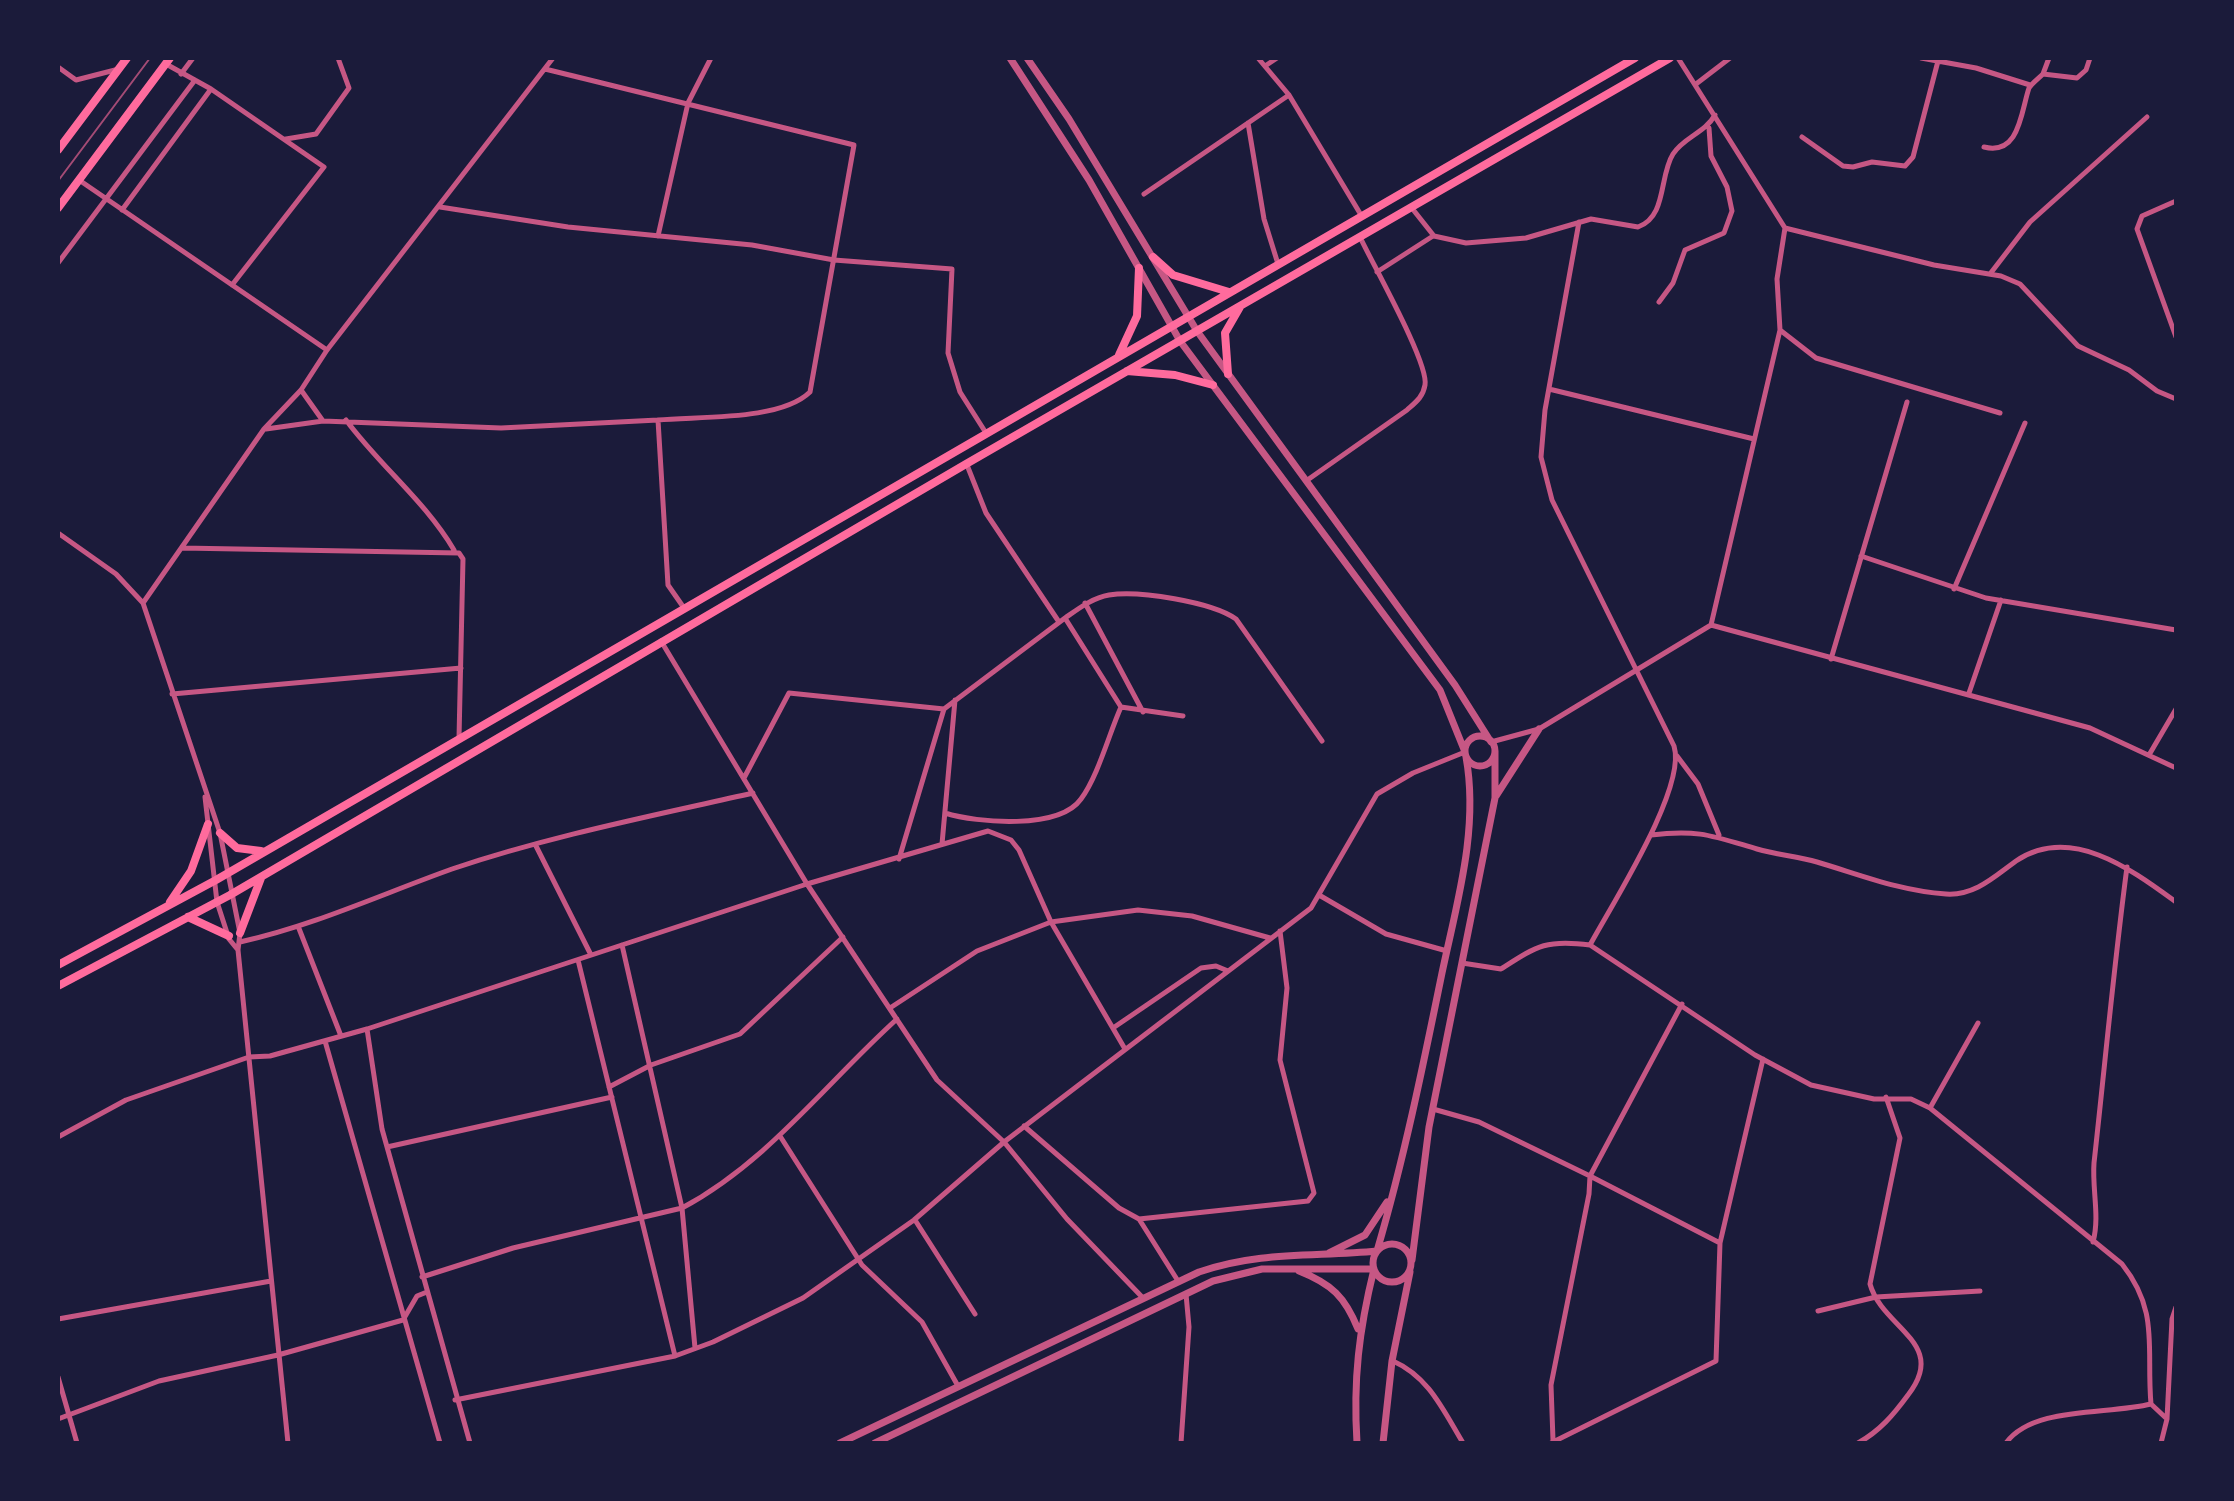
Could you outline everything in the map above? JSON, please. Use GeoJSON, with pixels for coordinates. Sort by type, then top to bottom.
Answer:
{"type":"FeatureCollection","features":[{"type":"Feature","properties":{"kind":"main road"},"geometry":{"type":"LineString","coordinates":[[58,150],[127,58]]}},
{"type":"Feature","properties":{"kind":"main road"},"geometry":{"type":"LineString","coordinates":[[58,965],[216,880],[1169,325],[1635,58]]}},
{"type":"Feature","properties":{"kind":"main road"},"geometry":{"type":"LineString","coordinates":[[58,986],[230,895],[661,641],[1670,58]]}},
{"type":"Feature","properties":{"kind":"main road"},"geometry":{"type":"LineString","coordinates":[[58,208],[168,61]]}},
{"type":"Feature","properties":{"kind":"main road"},"geometry":{"type":"LineString","coordinates":[[1153,257],[1173,275],[1230,292]]}},
{"type":"Feature","properties":{"kind":"main road"},"geometry":{"type":"LineString","coordinates":[[1118,357],[1137,316],[1139,268]]}},
{"type":"Feature","properties":{"kind":"main road"},"geometry":{"type":"LineString","coordinates":[[1228,374],[1225,333],[1241,306]]}},
{"type":"Feature","properties":{"kind":"main road"},"geometry":{"type":"LineString","coordinates":[[1126,371],[1175,375],[1213,385]]}},
{"type":"Feature","properties":{"kind":"main road"},"geometry":{"type":"LineString","coordinates":[[166,907],[191,871],[208,824]]}},
{"type":"Feature","properties":{"kind":"main road"},"geometry":{"type":"LineString","coordinates":[[220,833],[237,848],[266,850]]}},
{"type":"Feature","properties":{"kind":"main road"},"geometry":{"type":"LineString","coordinates":[[240,937],[262,876]]}},
{"type":"Feature","properties":{"kind":"main road"},"geometry":{"type":"LineString","coordinates":[[188,917],[229,936]]}},
{"type":"Feature","properties":{"kind":"street"},"geometry":{"type":"LineString","coordinates":[[181,74],[193,58]]}},
{"type":"Feature","properties":{"kind":"street"},"geometry":{"type":"LineString","coordinates":[[285,140],[316,134],[349,88],[338,58]]}},
{"type":"Feature","properties":{"kind":"street"},"geometry":{"type":"LineString","coordinates":[[143,603],[264,429],[301,390],[327,350],[553,58]]}},
{"type":"Feature","properties":{"kind":"street"},"geometry":{"type":"LineString","coordinates":[[658,236],[688,103],[711,58]]}},
{"type":"Feature","properties":{"kind":"street"},"geometry":{"type":"LineString","coordinates":[[1010,58],[1089,180],[1169,325],[1440,690],[1461,734],[1472,804],[1470,823],[1447,951],[1395,1186],[1359,1330],[1357,1443]]}},
{"type":"Feature","properties":{"kind":"street"},"geometry":{"type":"LineString","coordinates":[[1027,58],[1197,331],[1455,685],[1495,751],[1495,798],[1433,1109],[1412,1260],[1392,1361],[1383,1443]]}},
{"type":"Feature","properties":{"kind":"street"},"geometry":{"type":"LineString","coordinates":[[1258,58],[1289,95],[1361,215]]}},
{"type":"Feature","properties":{"kind":"street"},"geometry":{"type":"LineString","coordinates":[[1265,66],[1277,58]]}},
{"type":"Feature","properties":{"kind":"street"},"geometry":{"type":"LineString","coordinates":[[455,1400],[675,1356],[803,1298],[914,1220],[1024,1126],[1311,908],[1377,794],[1413,773],[1465,754],[1474,737],[1491,742],[1539,729],[1638,672],[1711,625],[1780,330],[1777,279],[1785,228],[1678,58]]}},
{"type":"Feature","properties":{"kind":"street"},"geometry":{"type":"LineString","coordinates":[[1696,84],[1730,58]]}},
{"type":"Feature","properties":{"kind":"street"},"geometry":{"type":"LineString","coordinates":[[1921,58],[1976,68],[2030,85]]}},
{"type":"Feature","properties":{"kind":"street"},"geometry":{"type":"LineString","coordinates":[[1984,147],[1997,148],[2009,142],[2025,112],[2030,85],[2043,74],[2049,58]]}},
{"type":"Feature","properties":{"kind":"street"},"geometry":{"type":"LineString","coordinates":[[2043,74],[2077,78],[2086,70],[2090,58]]}},
{"type":"Feature","properties":{"kind":"street"},"geometry":{"type":"LineString","coordinates":[[168,61],[181,74],[211,89],[324,167],[232,285]]}},
{"type":"Feature","properties":{"kind":"street"},"geometry":{"type":"LineString","coordinates":[[1802,137],[1843,166],[1872,162],[1905,166],[1913,157],[1938,61]]}},
{"type":"Feature","properties":{"kind":"street"},"geometry":{"type":"LineString","coordinates":[[58,67],[76,80],[119,69]]}},
{"type":"Feature","properties":{"kind":"street"},"geometry":{"type":"LineString","coordinates":[[264,429],[346,420],[501,428],[658,420],[779,410],[799,403],[810,392],[854,145],[545,69]]}},
{"type":"Feature","properties":{"kind":"street"},"geometry":{"type":"LineString","coordinates":[[58,263],[195,80]]}},
{"type":"Feature","properties":{"kind":"street"},"geometry":{"type":"LineString","coordinates":[[122,210],[211,89]]}},
{"type":"Feature","properties":{"kind":"street"},"geometry":{"type":"LineString","coordinates":[[1144,194],[1289,95]]}},
{"type":"Feature","properties":{"kind":"street"},"geometry":{"type":"LineString","coordinates":[[1411,207],[1434,236],[1466,243],[1526,238],[1591,219],[1631,227],[1644,225],[1654,215],[1671,156],[1709,127],[1715,115]]}},
{"type":"Feature","properties":{"kind":"street"},"geometry":{"type":"LineString","coordinates":[[1990,274],[2030,222],[2147,117]]}},
{"type":"Feature","properties":{"kind":"street"},"geometry":{"type":"LineString","coordinates":[[1248,123],[1264,219],[1278,264]]}},
{"type":"Feature","properties":{"kind":"street"},"geometry":{"type":"LineString","coordinates":[[1659,302],[1673,283],[1685,250],[1719,237],[1729,223],[1731,199],[1711,156],[1709,127]]}},
{"type":"Feature","properties":{"kind":"street"},"geometry":{"type":"LineString","coordinates":[[79,180],[327,350]]}},
{"type":"Feature","properties":{"kind":"street"},"geometry":{"type":"LineString","coordinates":[[2176,201],[2142,216],[2137,229],[2176,337]]}},
{"type":"Feature","properties":{"kind":"street"},"geometry":{"type":"LineString","coordinates":[[440,207],[658,236],[752,245],[834,260],[952,269],[948,353],[960,392],[986,433]]}},
{"type":"Feature","properties":{"kind":"street"},"geometry":{"type":"LineString","coordinates":[[1579,222],[1549,389],[1541,457],[1552,500],[1677,756],[1698,784],[1719,836]]}},
{"type":"Feature","properties":{"kind":"street"},"geometry":{"type":"LineString","coordinates":[[1785,228],[1934,265],[1990,274],[2020,284],[2078,346],[2129,370],[2157,391],[2176,399]]}},
{"type":"Feature","properties":{"kind":"street"},"geometry":{"type":"LineString","coordinates":[[1377,272],[1434,236]]}},
{"type":"Feature","properties":{"kind":"street"},"geometry":{"type":"LineString","coordinates":[[1306,481],[1421,398],[1426,382],[1419,357],[1360,237]]}},
{"type":"Feature","properties":{"kind":"street"},"geometry":{"type":"LineString","coordinates":[[1780,330],[1816,358],[2000,413]]}},
{"type":"Feature","properties":{"kind":"street"},"geometry":{"type":"LineString","coordinates":[[1549,389],[1754,439]]}},
{"type":"Feature","properties":{"kind":"street"},"geometry":{"type":"LineString","coordinates":[[301,390],[323,421]]}},
{"type":"Feature","properties":{"kind":"street"},"geometry":{"type":"LineString","coordinates":[[1831,659],[1907,402]]}},
{"type":"Feature","properties":{"kind":"street"},"geometry":{"type":"LineString","coordinates":[[346,420],[370,452],[430,515],[463,559],[459,738]]}},
{"type":"Feature","properties":{"kind":"street"},"geometry":{"type":"LineString","coordinates":[[658,420],[668,585],[684,608]]}},
{"type":"Feature","properties":{"kind":"street"},"geometry":{"type":"LineString","coordinates":[[1954,589],[2025,423]]}},
{"type":"Feature","properties":{"kind":"street"},"geometry":{"type":"LineString","coordinates":[[966,464],[986,513],[1121,707],[1144,713],[1183,716]]}},
{"type":"Feature","properties":{"kind":"street"},"geometry":{"type":"LineString","coordinates":[[58,533],[116,574],[143,603],[205,796],[220,833],[240,937],[238,950],[288,1443]]}},
{"type":"Feature","properties":{"kind":"street"},"geometry":{"type":"LineString","coordinates":[[181,548],[455,551]]}},
{"type":"Feature","properties":{"kind":"street"},"geometry":{"type":"LineString","coordinates":[[1861,556],[1954,589],[2176,630]]}},
{"type":"Feature","properties":{"kind":"street"},"geometry":{"type":"LineString","coordinates":[[899,859],[944,709],[1085,603],[1109,595],[1201,602],[1220,607],[1236,619],[1322,741]]}},
{"type":"Feature","properties":{"kind":"street"},"geometry":{"type":"LineString","coordinates":[[1969,693],[2001,600]]}},
{"type":"Feature","properties":{"kind":"street"},"geometry":{"type":"LineString","coordinates":[[1085,603],[1144,713]]}},
{"type":"Feature","properties":{"kind":"street"},"geometry":{"type":"LineString","coordinates":[[1711,625],[1831,659],[1859,662],[2090,728],[2176,768]]}},
{"type":"Feature","properties":{"kind":"street"},"geometry":{"type":"LineString","coordinates":[[661,641],[807,884],[937,1080],[1004,1142],[1067,1219],[1143,1298]]}},
{"type":"Feature","properties":{"kind":"street"},"geometry":{"type":"LineString","coordinates":[[172,694],[461,668]]}},
{"type":"Feature","properties":{"kind":"street"},"geometry":{"type":"LineString","coordinates":[[744,779],[789,693],[944,709]]}},
{"type":"Feature","properties":{"kind":"street"},"geometry":{"type":"LineString","coordinates":[[942,844],[955,700]]}},
{"type":"Feature","properties":{"kind":"street"},"geometry":{"type":"LineString","coordinates":[[945,813],[991,822],[1048,817],[1072,808],[1088,787],[1121,707]]}},
{"type":"Feature","properties":{"kind":"street"},"geometry":{"type":"LineString","coordinates":[[2149,755],[2176,709]]}},
{"type":"Feature","properties":{"kind":"street"},"geometry":{"type":"LineString","coordinates":[[1495,798],[1539,729]]}},
{"type":"Feature","properties":{"kind":"street"},"geometry":{"type":"LineString","coordinates":[[1465,754],[1473,764],[1483,766],[1491,761],[1495,751]]}},
{"type":"Feature","properties":{"kind":"street"},"geometry":{"type":"LineString","coordinates":[[1590,945],[1650,836],[1675,776],[1677,756]]}},
{"type":"Feature","properties":{"kind":"street"},"geometry":{"type":"LineString","coordinates":[[240,937],[298,926],[453,869],[535,844],[753,793]]}},
{"type":"Feature","properties":{"kind":"street"},"geometry":{"type":"LineString","coordinates":[[205,796],[217,902],[229,936],[238,950]]}},
{"type":"Feature","properties":{"kind":"street"},"geometry":{"type":"LineString","coordinates":[[1650,836],[1686,830],[1719,836],[1759,850],[1816,861],[1874,882],[1952,895],[1979,888],[2018,860],[2055,848],[2078,849],[2127,867],[2176,902]]}},
{"type":"Feature","properties":{"kind":"street"},"geometry":{"type":"LineString","coordinates":[[58,1137],[126,1100],[249,1057],[270,1056],[367,1029],[807,884],[988,831],[1011,840],[1019,850],[1051,922],[1125,1049]]}},
{"type":"Feature","properties":{"kind":"street"},"geometry":{"type":"LineString","coordinates":[[535,844],[591,955]]}},
{"type":"Feature","properties":{"kind":"street"},"geometry":{"type":"LineString","coordinates":[[2093,1242],[2096,1219],[2094,1165],[2102,1118],[2106,1035],[2127,867]]}},
{"type":"Feature","properties":{"kind":"street"},"geometry":{"type":"LineString","coordinates":[[1319,895],[1386,934],[1447,951]]}},
{"type":"Feature","properties":{"kind":"street"},"geometry":{"type":"LineString","coordinates":[[890,1008],[977,951],[1051,922],[1138,910],[1192,916],[1270,938]]}},
{"type":"Feature","properties":{"kind":"street"},"geometry":{"type":"LineString","coordinates":[[298,926],[341,1036]]}},
{"type":"Feature","properties":{"kind":"street"},"geometry":{"type":"LineString","coordinates":[[1139,1219],[1308,1201],[1314,1193],[1280,1060],[1287,988],[1280,931]]}},
{"type":"Feature","properties":{"kind":"street"},"geometry":{"type":"LineString","coordinates":[[609,1087],[651,1065],[740,1034],[843,937]]}},
{"type":"Feature","properties":{"kind":"street"},"geometry":{"type":"LineString","coordinates":[[1462,963],[1501,969],[1539,945],[1568,942],[1590,945],[1763,1059],[1811,1085],[1874,1099],[1911,1099],[1930,1108],[2122,1264],[2144,1298],[2151,1338],[2151,1404],[2167,1419]]}},
{"type":"Feature","properties":{"kind":"street"},"geometry":{"type":"LineString","coordinates":[[622,945],[682,1208],[695,1348]]}},
{"type":"Feature","properties":{"kind":"street"},"geometry":{"type":"LineString","coordinates":[[578,960],[675,1356]]}},
{"type":"Feature","properties":{"kind":"street"},"geometry":{"type":"LineString","coordinates":[[1113,1028],[1201,968],[1216,966],[1228,971]]}},
{"type":"Feature","properties":{"kind":"street"},"geometry":{"type":"LineString","coordinates":[[1682,1004],[1590,1176],[1551,1385],[1552,1442],[1716,1361],[1720,1243],[1763,1059]]}},
{"type":"Feature","properties":{"kind":"street"},"geometry":{"type":"LineString","coordinates":[[422,1277],[513,1248],[682,1208],[780,1136],[897,1019]]}},
{"type":"Feature","properties":{"kind":"street"},"geometry":{"type":"LineString","coordinates":[[1930,1108],[1978,1023]]}},
{"type":"Feature","properties":{"kind":"street"},"geometry":{"type":"LineString","coordinates":[[367,1029],[387,1147],[455,1400],[470,1443]]}},
{"type":"Feature","properties":{"kind":"street"},"geometry":{"type":"LineString","coordinates":[[325,1041],[440,1443]]}},
{"type":"Feature","properties":{"kind":"street"},"geometry":{"type":"LineString","coordinates":[[387,1147],[612,1097]]}},
{"type":"Feature","properties":{"kind":"street"},"geometry":{"type":"LineString","coordinates":[[1858,1443],[1892,1416],[1922,1373],[1919,1351],[1876,1297],[1870,1275],[1900,1138],[1886,1097]]}},
{"type":"Feature","properties":{"kind":"street"},"geometry":{"type":"LineString","coordinates":[[1433,1109],[1479,1122],[1720,1243]]}},
{"type":"Feature","properties":{"kind":"street"},"geometry":{"type":"LineString","coordinates":[[1024,1126],[1119,1208],[1139,1219],[1178,1281]]}},
{"type":"Feature","properties":{"kind":"street"},"geometry":{"type":"LineString","coordinates":[[780,1136],[837,1230],[865,1269],[922,1322],[958,1386]]}},
{"type":"Feature","properties":{"kind":"street"},"geometry":{"type":"LineString","coordinates":[[1322,1256],[1365,1235],[1378,1220],[1395,1186]]}},
{"type":"Feature","properties":{"kind":"street"},"geometry":{"type":"LineString","coordinates":[[914,1220],[975,1314]]}},
{"type":"Feature","properties":{"kind":"street"},"geometry":{"type":"LineString","coordinates":[[840,1443],[1178,1281],[1234,1260],[1263,1255],[1322,1256],[1377,1251],[1388,1244],[1400,1245],[1412,1260]]}},
{"type":"Feature","properties":{"kind":"street"},"geometry":{"type":"LineString","coordinates":[[1294,1269],[1336,1289],[1346,1301],[1359,1330]]}},
{"type":"Feature","properties":{"kind":"street"},"geometry":{"type":"LineString","coordinates":[[875,1443],[1186,1294],[1240,1273],[1374,1269],[1387,1282],[1400,1281],[1410,1272]]}},
{"type":"Feature","properties":{"kind":"street"},"geometry":{"type":"LineString","coordinates":[[58,1319],[271,1281]]}},
{"type":"Feature","properties":{"kind":"street"},"geometry":{"type":"LineString","coordinates":[[1818,1311],[1876,1297],[1980,1291]]}},
{"type":"Feature","properties":{"kind":"street"},"geometry":{"type":"LineString","coordinates":[[58,1419],[159,1381],[278,1355],[403,1320],[417,1296],[427,1292]]}},
{"type":"Feature","properties":{"kind":"street"},"geometry":{"type":"LineString","coordinates":[[1181,1443],[1189,1327],[1186,1294]]}},
{"type":"Feature","properties":{"kind":"street"},"geometry":{"type":"LineString","coordinates":[[2161,1443],[2167,1419],[2172,1319],[2176,1307]]}},
{"type":"Feature","properties":{"kind":"street"},"geometry":{"type":"LineString","coordinates":[[1392,1361],[1410,1369],[1427,1383],[1463,1443]]}},
{"type":"Feature","properties":{"kind":"street"},"geometry":{"type":"LineString","coordinates":[[58,1377],[77,1443]]}},
{"type":"Feature","properties":{"kind":"street"},"geometry":{"type":"LineString","coordinates":[[2006,1443],[2021,1427],[2035,1420],[2151,1404]]}},
{"type":"Feature","properties":{"kind":"tram line"},"geometry":{"type":"LineString","coordinates":[[58,181],[150,58]]}}]}
